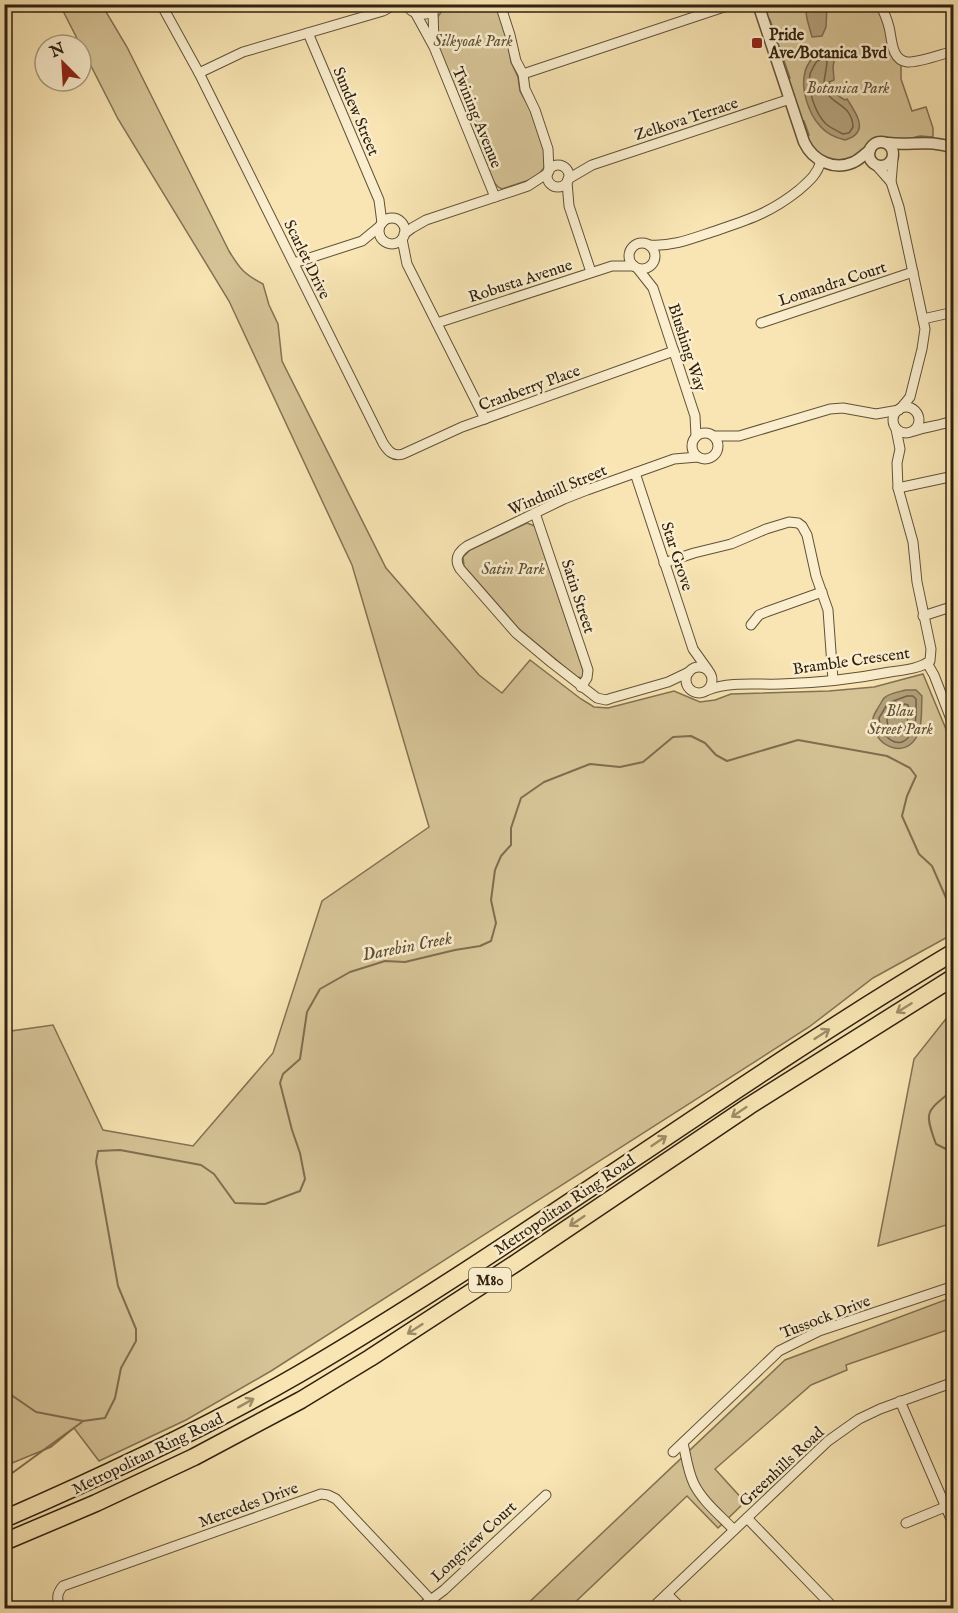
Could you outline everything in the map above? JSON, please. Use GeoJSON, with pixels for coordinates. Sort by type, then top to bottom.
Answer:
{"type":"FeatureCollection","features":[{"type":"Feature","properties":{"kind":"highway","name":"Metropolitan Ring Road"},"geometry":{"type":"LineString","coordinates":[[4,1519],[106,1475],[215,1421],[300,1373],[391,1318],[817,1037],[951,953]]}},
{"type":"Feature","properties":{"kind":"highway","name":"Metropolitan Ring Road"},"geometry":{"type":"LineString","coordinates":[[4,1542],[96,1503],[194,1457],[301,1400],[516,1263],[749,1106],[954,977]]}},
{"type":"Feature","properties":{"kind":"street","name":"Scarlet Drive"},"geometry":{"type":"LineString","coordinates":[[161,4],[199,73],[383,443],[388,451],[395,454]]}},
{"type":"Feature","properties":{"kind":"street"},"geometry":{"type":"LineString","coordinates":[[199,73],[243,52],[383,11],[396,4]]}},
{"type":"Feature","properties":{"kind":"street"},"geometry":{"type":"LineString","coordinates":[[500,4],[516,61],[523,74],[525,89],[535,110],[548,149],[548,180],[569,206]]}},
{"type":"Feature","properties":{"kind":"street"},"geometry":{"type":"LineString","coordinates":[[523,74],[733,4]]}},
{"type":"Feature","properties":{"kind":"street"},"geometry":{"type":"LineString","coordinates":[[758,4],[806,148],[810,153],[821,161],[840,165],[855,161],[877,142],[888,144],[930,142],[954,148]]}},
{"type":"Feature","properties":{"kind":"street"},"geometry":{"type":"LineString","coordinates":[[880,4],[898,58],[906,62],[954,51]]}},
{"type":"Feature","properties":{"kind":"street"},"geometry":{"type":"LineString","coordinates":[[383,11],[410,10],[425,15],[437,6]]}},
{"type":"Feature","properties":{"kind":"street","name":"Twining Avenue"},"geometry":{"type":"LineString","coordinates":[[434,48],[432,27],[437,6]]}},
{"type":"Feature","properties":{"kind":"street","name":"Twining Avenue"},"geometry":{"type":"LineString","coordinates":[[410,10],[434,48],[495,197]]}},
{"type":"Feature","properties":{"kind":"street","name":"Sundew Street"},"geometry":{"type":"LineString","coordinates":[[308,33],[379,200],[388,213],[399,221]]}},
{"type":"Feature","properties":{"kind":"street","name":"Zelkova Terrace"},"geometry":{"type":"LineString","coordinates":[[568,181],[592,165],[790,99]]}},
{"type":"Feature","properties":{"kind":"street"},"geometry":{"type":"LineString","coordinates":[[888,144],[893,149],[891,182],[914,272],[923,319],[924,338],[910,397],[894,415],[895,427]]}},
{"type":"Feature","properties":{"kind":"street"},"geometry":{"type":"LineString","coordinates":[[855,161],[880,166],[887,165],[909,144]]}},
{"type":"Feature","properties":{"kind":"street"},"geometry":{"type":"LineString","coordinates":[[548,149],[568,172],[569,206],[591,272]]}},
{"type":"Feature","properties":{"kind":"street"},"geometry":{"type":"LineString","coordinates":[[870,150],[869,156],[874,164],[891,182]]}},
{"type":"Feature","properties":{"kind":"street"},"geometry":{"type":"LineString","coordinates":[[674,244],[646,269],[636,268],[629,259],[630,251],[636,245],[674,244],[765,213],[785,201],[814,177],[821,161]]}},
{"type":"Feature","properties":{"kind":"street","name":"Zelkova Terrace"},"geometry":{"type":"LineString","coordinates":[[562,166],[592,165]]}},
{"type":"Feature","properties":{"kind":"street"},"geometry":{"type":"LineString","coordinates":[[294,264],[362,241],[388,219],[426,220],[528,186],[554,166],[562,166]]}},
{"type":"Feature","properties":{"kind":"street"},"geometry":{"type":"LineString","coordinates":[[528,186],[562,186],[568,181]]}},
{"type":"Feature","properties":{"kind":"street","name":"Sundew Street"},"geometry":{"type":"LineString","coordinates":[[379,200],[381,225]]}},
{"type":"Feature","properties":{"kind":"street"},"geometry":{"type":"LineString","coordinates":[[362,241],[397,243],[426,220]]}},
{"type":"Feature","properties":{"kind":"street"},"geometry":{"type":"LineString","coordinates":[[399,221],[405,230],[403,237],[407,264]]}},
{"type":"Feature","properties":{"kind":"street"},"geometry":{"type":"LineString","coordinates":[[381,225],[379,235],[407,264],[485,419]]}},
{"type":"Feature","properties":{"kind":"street"},"geometry":{"type":"LineString","coordinates":[[649,245],[654,251],[654,260]]}},
{"type":"Feature","properties":{"kind":"street","name":"Robusta Avenue"},"geometry":{"type":"LineString","coordinates":[[612,266],[630,251]]}},
{"type":"Feature","properties":{"kind":"street","name":"Blushing Way"},"geometry":{"type":"LineString","coordinates":[[654,260],[653,288],[695,416],[695,438]]}},
{"type":"Feature","properties":{"kind":"street","name":"Robusta Avenue"},"geometry":{"type":"LineString","coordinates":[[437,323],[612,266],[636,268]]}},
{"type":"Feature","properties":{"kind":"street","name":"Blushing Way"},"geometry":{"type":"LineString","coordinates":[[636,268],[653,288]]}},
{"type":"Feature","properties":{"kind":"street","name":"Lomandra Court"},"geometry":{"type":"LineString","coordinates":[[761,323],[914,272]]}},
{"type":"Feature","properties":{"kind":"street"},"geometry":{"type":"LineString","coordinates":[[923,319],[954,312]]}},
{"type":"Feature","properties":{"kind":"street","name":"Cranberry Place"},"geometry":{"type":"LineString","coordinates":[[395,454],[403,454],[444,434],[674,351]]}},
{"type":"Feature","properties":{"kind":"street"},"geometry":{"type":"LineString","coordinates":[[910,397],[919,424],[912,432]]}},
{"type":"Feature","properties":{"kind":"street"},"geometry":{"type":"LineString","coordinates":[[739,436],[704,433],[695,438],[692,448],[698,457],[710,459],[718,450],[739,436],[830,409],[843,408],[876,414],[910,408],[936,425]]}},
{"type":"Feature","properties":{"kind":"street"},"geometry":{"type":"LineString","coordinates":[[876,414],[902,433],[954,420]]}},
{"type":"Feature","properties":{"kind":"street","name":"Blushing Way"},"geometry":{"type":"LineString","coordinates":[[695,416],[713,435]]}},
{"type":"Feature","properties":{"kind":"street","name":"Bramble Crescent"},"geometry":{"type":"LineString","coordinates":[[708,690],[718,686],[781,684],[883,674],[930,661],[931,654],[917,582],[913,542],[898,488],[900,449],[895,427]]}},
{"type":"Feature","properties":{"kind":"street","name":"Bramble Crescent"},"geometry":{"type":"LineString","coordinates":[[900,449],[912,432]]}},
{"type":"Feature","properties":{"kind":"street"},"geometry":{"type":"LineString","coordinates":[[713,435],[718,442],[718,450]]}},
{"type":"Feature","properties":{"kind":"street","name":"Windmill Street"},"geometry":{"type":"LineString","coordinates":[[674,459],[695,438]]}},
{"type":"Feature","properties":{"kind":"street","name":"Windmill Street"},"geometry":{"type":"LineString","coordinates":[[581,687],[507,624],[460,569],[457,556],[467,546],[571,496],[674,459],[698,457]]}},
{"type":"Feature","properties":{"kind":"street","name":"Star Grove"},"geometry":{"type":"LineString","coordinates":[[635,473],[693,649],[709,672]]}},
{"type":"Feature","properties":{"kind":"street"},"geometry":{"type":"LineString","coordinates":[[898,488],[954,476]]}},
{"type":"Feature","properties":{"kind":"street","name":"Satin Street"},"geometry":{"type":"LineString","coordinates":[[536,513],[588,670],[587,678],[581,687]]}},
{"type":"Feature","properties":{"kind":"street"},"geometry":{"type":"LineString","coordinates":[[664,563],[731,544],[766,529],[793,522],[802,526],[805,530],[813,568],[828,610],[833,680]]}},
{"type":"Feature","properties":{"kind":"street"},"geometry":{"type":"LineString","coordinates":[[752,625],[759,615],[822,592]]}},
{"type":"Feature","properties":{"kind":"street"},"geometry":{"type":"LineString","coordinates":[[923,616],[954,606]]}},
{"type":"Feature","properties":{"kind":"street","name":"Star Grove"},"geometry":{"type":"LineString","coordinates":[[690,671],[693,664],[693,649]]}},
{"type":"Feature","properties":{"kind":"street"},"geometry":{"type":"LineString","coordinates":[[927,663],[954,727]]}},
{"type":"Feature","properties":{"kind":"street"},"geometry":{"type":"LineString","coordinates":[[581,687],[597,698],[606,700],[668,682],[701,668],[709,672],[712,684],[708,690],[695,693],[688,687],[668,682]]}},
{"type":"Feature","properties":{"kind":"street"},"geometry":{"type":"LineString","coordinates":[[688,687],[686,680],[690,671]]}},
{"type":"Feature","properties":{"kind":"street","name":"Bramble Crescent"},"geometry":{"type":"LineString","coordinates":[[709,672],[740,684]]}},
{"type":"Feature","properties":{"kind":"street","name":"Tussock Drive"},"geometry":{"type":"LineString","coordinates":[[674,1452],[779,1351],[819,1331],[954,1286]]}},
{"type":"Feature","properties":{"kind":"street","name":"Greenhills Road"},"geometry":{"type":"LineString","coordinates":[[652,1608],[828,1442],[860,1419],[900,1401],[954,1382]]}},
{"type":"Feature","properties":{"kind":"street"},"geometry":{"type":"LineString","coordinates":[[900,1401],[954,1526]]}},
{"type":"Feature","properties":{"kind":"street"},"geometry":{"type":"LineString","coordinates":[[683,1443],[694,1485],[734,1530]]}},
{"type":"Feature","properties":{"kind":"street","name":"Mercedes Drive"},"geometry":{"type":"LineString","coordinates":[[60,1608],[57,1596],[63,1586],[321,1494],[336,1499],[431,1600]]}},
{"type":"Feature","properties":{"kind":"street","name":"Longview Court"},"geometry":{"type":"LineString","coordinates":[[420,1608],[444,1590],[546,1495]]}},
{"type":"Feature","properties":{"kind":"street"},"geometry":{"type":"LineString","coordinates":[[906,1523],[945,1507]]}},
{"type":"Feature","properties":{"kind":"street"},"geometry":{"type":"LineString","coordinates":[[747,1518],[834,1608]]}},
{"type":"Feature","properties":{"kind":"street"},"geometry":{"type":"LineString","coordinates":[[668,1594],[681,1608]]}},
{"type":"Feature","properties":{"kind":"green space","name":"Blau Street Park"},"geometry":{"type":"Polygon","coordinates":[[[60,5],[102,5],[127,47],[229,251],[243,270],[263,284],[278,324],[282,361],[386,568],[479,675],[502,693],[530,660],[594,707],[608,708],[674,691],[700,702],[715,700],[731,694],[874,687],[923,674],[953,746],[953,934],[873,978],[809,1027],[271,1371],[186,1420],[99,1461],[74,1428],[51,1447],[5,1466],[4,1032],[53,1025],[103,1130],[193,1146],[273,1053],[322,901],[429,827],[352,565],[229,301],[118,119],[93,70],[93,33],[74,33],[60,5]]]}},
{"type":"Feature","properties":{"kind":"green space","name":"Silkyoak Park"},"geometry":{"type":"Polygon","coordinates":[[[446,5],[497,5],[520,91],[531,111],[546,154],[544,168],[535,178],[502,189],[494,182],[437,43],[437,18],[446,5]]]}},
{"type":"Feature","properties":{"kind":"green space","name":"Botanica Park"},"geometry":{"type":"Polygon","coordinates":[[[763,5],[876,5],[882,15],[893,58],[901,65],[901,79],[912,111],[926,107],[933,128],[933,137],[920,136],[899,141],[880,139],[872,142],[856,156],[843,160],[828,159],[816,152],[807,138],[809,135],[804,121],[801,120],[788,80],[790,78],[763,5]]]}},
{"type":"Feature","properties":{"kind":"green space","name":"Satin Park"},"geometry":{"type":"Polygon","coordinates":[[[527,523],[535,526],[584,673],[582,678],[577,677],[519,629],[464,566],[463,557],[470,550],[527,523]]]}},
{"type":"Feature","properties":{"kind":"green space"},"geometry":{"type":"Polygon","coordinates":[[[953,1010],[953,1223],[878,1246],[914,1059],[953,1010]]]}},
{"type":"Feature","properties":{"kind":"green space"},"geometry":{"type":"Polygon","coordinates":[[[953,1297],[953,1328],[846,1365],[847,1370],[811,1385],[715,1469],[745,1502],[718,1528],[687,1496],[569,1608],[523,1608],[785,1360],[953,1297]]]}},
{"type":"Feature","properties":{"kind":"water"},"geometry":{"type":"Polygon","coordinates":[[[805,5],[827,5],[826,27],[822,36],[812,37],[805,5]]]}},
{"type":"Feature","properties":{"kind":"water"},"geometry":{"type":"Polygon","coordinates":[[[825,53],[835,56],[834,80],[829,82],[830,85],[837,95],[847,99],[859,122],[857,133],[845,140],[831,135],[820,126],[809,108],[805,93],[804,79],[807,66],[814,56],[825,53]]]}},
{"type":"Feature","properties":{"kind":"water"},"geometry":{"type":"Polygon","coordinates":[[[906,690],[916,690],[922,696],[921,725],[918,734],[905,747],[890,747],[877,736],[873,718],[884,698],[906,690]]]}},
{"type":"Feature","properties":{"kind":"waterway","name":"Darebin Creek"},"geometry":{"type":"LineString","coordinates":[[4,1390],[36,1412],[83,1421],[105,1418],[115,1398],[121,1368],[136,1341],[136,1329],[118,1286],[96,1162],[98,1151],[120,1150],[201,1165],[214,1174],[235,1203],[265,1204],[300,1191],[305,1179],[280,1083],[283,1074],[300,1059],[307,1012],[320,989],[350,972],[385,961],[405,962],[480,946],[491,941],[496,923],[491,900],[495,870],[501,856],[511,845],[511,828],[521,798],[544,782],[590,764],[620,767],[643,762],[673,737],[691,736],[705,743],[716,755],[727,761],[798,740],[887,756],[910,768],[916,776],[907,796],[902,816],[919,854],[932,866],[950,907],[954,910]]}},
{"type":"Feature","properties":{"kind":"waterway","name":"Darebin Creek"},"geometry":{"type":"LineString","coordinates":[[954,1089],[933,1107],[929,1117],[936,1144],[954,1153]]}},
{"type":"Feature","properties":{"kind":"waterway"},"geometry":{"type":"LineString","coordinates":[[4,1479],[82,1422]]}},
{"type":"Feature","properties":{"kind":"place","name":"Pride Ave/Botanica Bvd"},"geometry":{"type":"Point","coordinates":[757,43]}}]}
